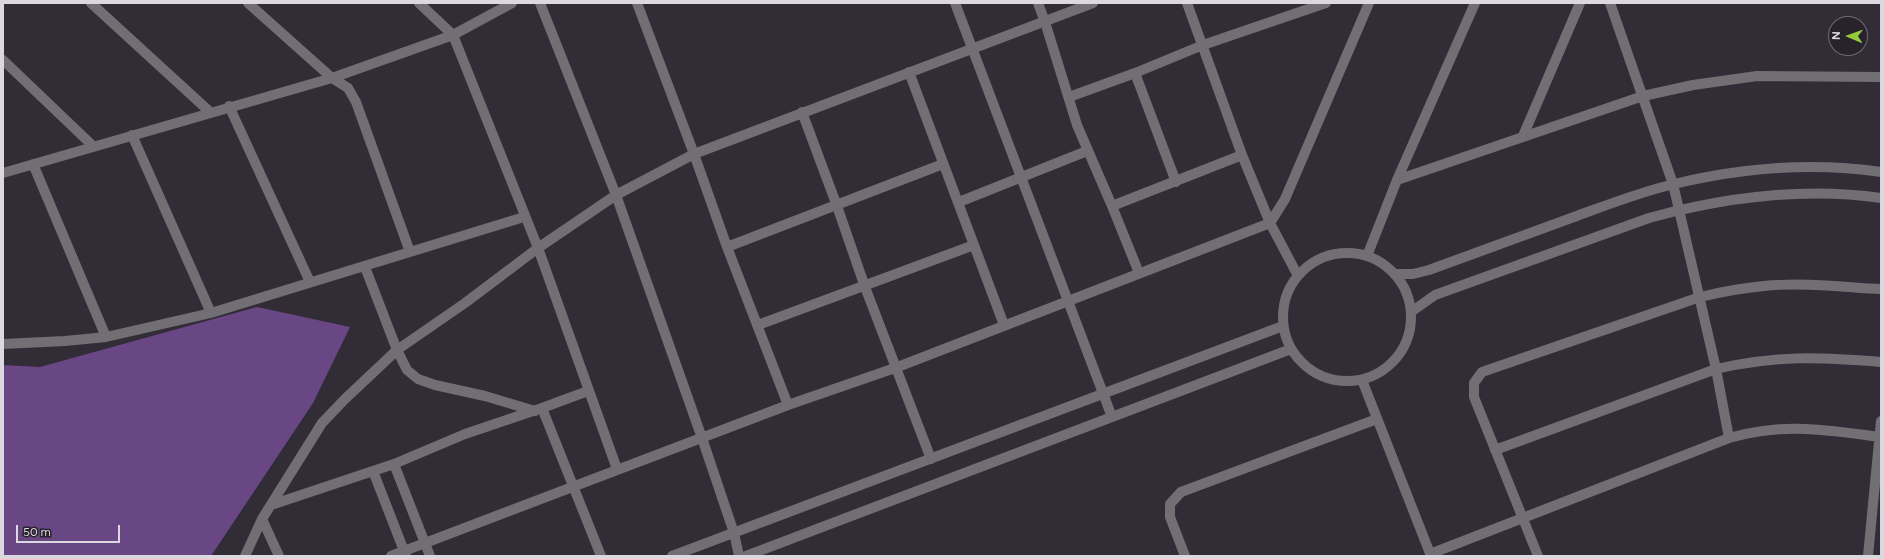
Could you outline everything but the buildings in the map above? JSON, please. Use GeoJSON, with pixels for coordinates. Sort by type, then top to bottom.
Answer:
{"type":"FeatureCollection","features":[{"type":"Feature","properties":{"kind":"street"},"geometry":{"type":"LineString","coordinates":[[91,3],[210,112]]}},
{"type":"Feature","properties":{"kind":"street"},"geometry":{"type":"LineString","coordinates":[[248,3],[332,78],[348,88],[356,102],[410,252]]}},
{"type":"Feature","properties":{"kind":"street"},"geometry":{"type":"LineString","coordinates":[[419,3],[453,35],[524,217],[538,248],[617,469]]}},
{"type":"Feature","properties":{"kind":"street"},"geometry":{"type":"LineString","coordinates":[[3,173],[230,106],[332,78],[453,35],[512,3]]}},
{"type":"Feature","properties":{"kind":"street"},"geometry":{"type":"LineString","coordinates":[[540,3],[616,195],[702,438],[734,533],[739,556]]}},
{"type":"Feature","properties":{"kind":"street"},"geometry":{"type":"LineString","coordinates":[[637,3],[694,154],[727,247],[788,405]]}},
{"type":"Feature","properties":{"kind":"street"},"geometry":{"type":"LineString","coordinates":[[955,3],[1112,417]]}},
{"type":"Feature","properties":{"kind":"street"},"geometry":{"type":"LineString","coordinates":[[1038,3],[1077,125],[1139,273]]}},
{"type":"Feature","properties":{"kind":"street"},"geometry":{"type":"LineString","coordinates":[[245,556],[262,519],[322,423],[345,399],[397,350],[465,303],[538,248],[616,195],[694,154],[1093,3]]}},
{"type":"Feature","properties":{"kind":"street"},"geometry":{"type":"LineString","coordinates":[[1187,3],[1242,154],[1270,223],[1298,276]]}},
{"type":"Feature","properties":{"kind":"street"},"geometry":{"type":"LineString","coordinates":[[1069,97],[1135,73],[1203,45],[1326,3]]}},
{"type":"Feature","properties":{"kind":"street"},"geometry":{"type":"LineString","coordinates":[[391,556],[405,554],[426,544],[617,469],[788,405],[895,368],[1270,223],[1285,199],[1369,3]]}},
{"type":"Feature","properties":{"kind":"street"},"geometry":{"type":"LineString","coordinates":[[1367,256],[1398,180],[1475,3]]}},
{"type":"Feature","properties":{"kind":"street"},"geometry":{"type":"LineString","coordinates":[[1523,136],[1580,3]]}},
{"type":"Feature","properties":{"kind":"street"},"geometry":{"type":"LineString","coordinates":[[1610,3],[1673,184],[1700,297],[1729,438]]}},
{"type":"Feature","properties":{"kind":"street"},"geometry":{"type":"LineString","coordinates":[[3,60],[93,146]]}},
{"type":"Feature","properties":{"kind":"street"},"geometry":{"type":"LineString","coordinates":[[909,72],[1004,325]]}},
{"type":"Feature","properties":{"kind":"street"},"geometry":{"type":"LineString","coordinates":[[1135,73],[1176,182]]}},
{"type":"Feature","properties":{"kind":"street"},"geometry":{"type":"LineString","coordinates":[[1398,180],[1643,96],[1693,85],[1757,76],[1881,77]]}},
{"type":"Feature","properties":{"kind":"street"},"geometry":{"type":"LineString","coordinates":[[230,106],[310,282]]}},
{"type":"Feature","properties":{"kind":"street"},"geometry":{"type":"LineString","coordinates":[[802,112],[895,368],[931,460]]}},
{"type":"Feature","properties":{"kind":"street"},"geometry":{"type":"LineString","coordinates":[[132,135],[211,313]]}},
{"type":"Feature","properties":{"kind":"street"},"geometry":{"type":"LineString","coordinates":[[959,202],[1021,179],[1087,151]]}},
{"type":"Feature","properties":{"kind":"street"},"geometry":{"type":"LineString","coordinates":[[1112,206],[1176,182],[1242,154]]}},
{"type":"Feature","properties":{"kind":"street"},"geometry":{"type":"LineString","coordinates":[[33,164],[106,337]]}},
{"type":"Feature","properties":{"kind":"street"},"geometry":{"type":"LineString","coordinates":[[727,247],[943,164]]}},
{"type":"Feature","properties":{"kind":"street"},"geometry":{"type":"LineString","coordinates":[[1395,274],[1413,274],[1429,270],[1640,193],[1673,184],[1719,175],[1772,168],[1840,168],[1881,172]]}},
{"type":"Feature","properties":{"kind":"street"},"geometry":{"type":"LineString","coordinates":[[1411,312],[1435,295],[1649,218],[1680,210],[1747,198],[1791,194],[1829,194],[1881,198]]}},
{"type":"Feature","properties":{"kind":"street"},"geometry":{"type":"LineString","coordinates":[[3,344],[65,341],[106,337],[211,313],[524,217]]}},
{"type":"Feature","properties":{"kind":"street"},"geometry":{"type":"LineString","coordinates":[[758,325],[865,287],[974,245]]}},
{"type":"Feature","properties":{"kind":"street"},"geometry":{"type":"LineString","coordinates":[[1348,252],[1367,256],[1382,263],[1395,274],[1406,292],[1411,312],[1411,325],[1403,349],[1386,369],[1374,376],[1362,380],[1346,382],[1329,379],[1314,372],[1301,362],[1291,349],[1286,338],[1283,308],[1288,291],[1298,276],[1312,263],[1329,255],[1348,252]]}},
{"type":"Feature","properties":{"kind":"street"},"geometry":{"type":"LineString","coordinates":[[365,267],[397,350],[407,370],[418,379],[435,385],[539,409]]}},
{"type":"Feature","properties":{"kind":"street"},"geometry":{"type":"LineString","coordinates":[[1538,556],[1495,450],[1473,390],[1477,377],[1482,372],[1700,297],[1732,290],[1798,284],[1881,289]]}},
{"type":"Feature","properties":{"kind":"street"},"geometry":{"type":"LineString","coordinates":[[672,556],[931,460],[1284,326]]}},
{"type":"Feature","properties":{"kind":"street"},"geometry":{"type":"LineString","coordinates":[[746,556],[1291,349]]}},
{"type":"Feature","properties":{"kind":"street"},"geometry":{"type":"LineString","coordinates":[[1495,450],[1716,370],[1745,362],[1797,357],[1823,357],[1881,362]]}},
{"type":"Feature","properties":{"kind":"street"},"geometry":{"type":"LineString","coordinates":[[1362,380],[1430,555],[1729,438],[1753,432],[1784,428],[1822,429],[1880,436]]}},
{"type":"Feature","properties":{"kind":"street"},"geometry":{"type":"LineString","coordinates":[[271,505],[394,464],[465,434],[588,391]]}},
{"type":"Feature","properties":{"kind":"street"},"geometry":{"type":"LineString","coordinates":[[539,409],[573,486],[601,556]]}},
{"type":"Feature","properties":{"kind":"street"},"geometry":{"type":"LineString","coordinates":[[1185,556],[1170,517],[1170,504],[1182,492],[1377,419]]}},
{"type":"Feature","properties":{"kind":"street"},"geometry":{"type":"LineString","coordinates":[[1868,556],[1877,510],[1881,421]]}},
{"type":"Feature","properties":{"kind":"street"},"geometry":{"type":"LineString","coordinates":[[394,464],[430,556]]}},
{"type":"Feature","properties":{"kind":"street"},"geometry":{"type":"LineString","coordinates":[[373,470],[405,554]]}},
{"type":"Feature","properties":{"kind":"street"},"geometry":{"type":"LineString","coordinates":[[262,519],[279,556]]}},
{"type":"Feature","properties":{"kind":"shaded area"},"geometry":{"type":"Polygon","coordinates":[[[257,307],[350,327],[313,403],[211,556],[3,556],[3,365],[40,367],[257,307]]]}}]}
